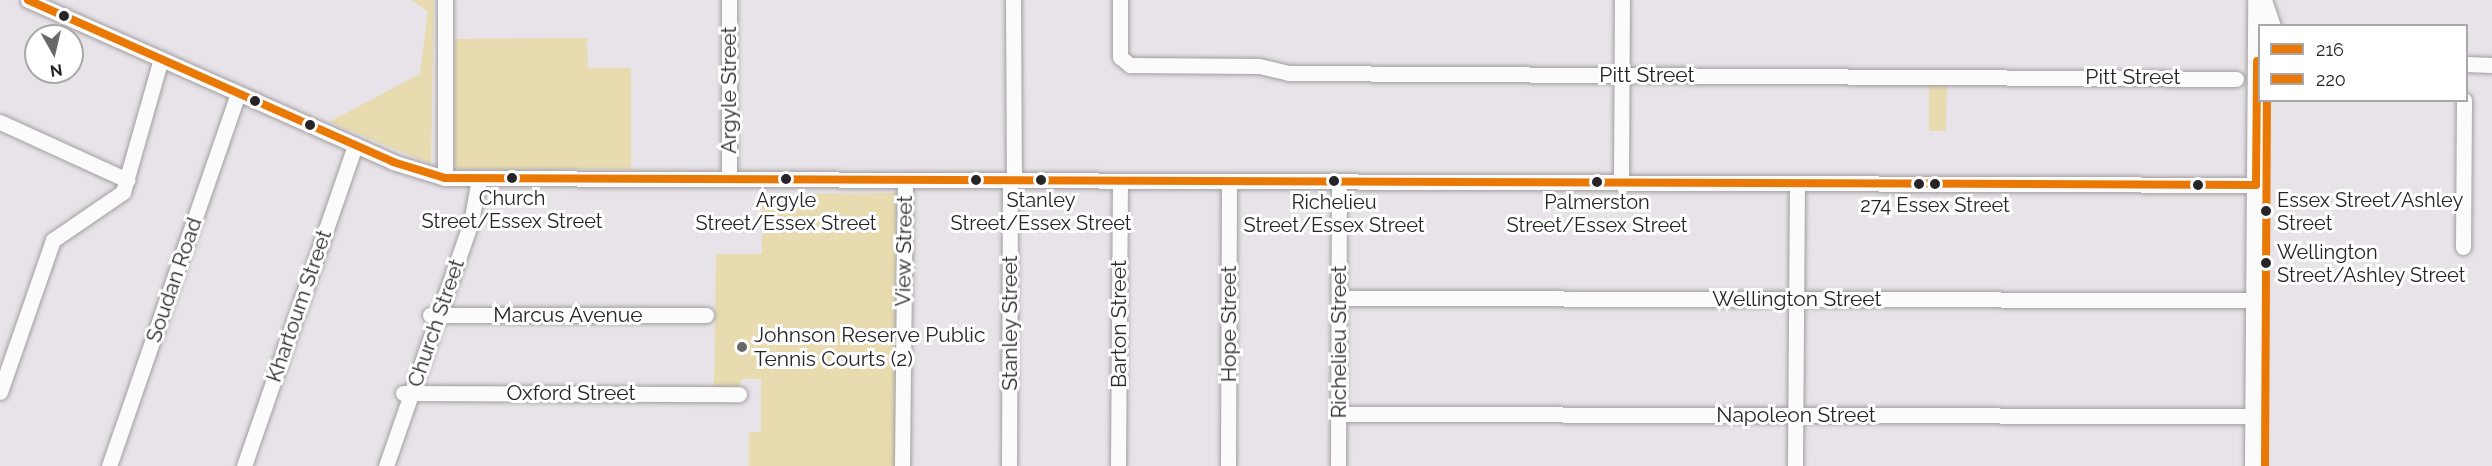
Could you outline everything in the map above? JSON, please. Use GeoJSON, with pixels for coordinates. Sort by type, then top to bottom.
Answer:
{"type":"FeatureCollection","features":[{"type":"Feature","properties":{"kind":"main road"},"geometry":{"type":"LineString","coordinates":[[2254,466],[2258,0]]}},
{"type":"Feature","properties":{"kind":"street"},"geometry":{"type":"LineString","coordinates":[[28,0],[355,145],[444,178],[2256,185]]}},
{"type":"Feature","properties":{"kind":"street"},"geometry":{"type":"LineString","coordinates":[[444,178],[445,0]]}},
{"type":"Feature","properties":{"kind":"street","name":"Argyle Street"},"geometry":{"type":"LineString","coordinates":[[729,0],[729,179]]}},
{"type":"Feature","properties":{"kind":"street","name":"Stanley Street"},"geometry":{"type":"LineString","coordinates":[[1009,466],[1013,0]]}},
{"type":"Feature","properties":{"kind":"street","name":"Pitt Street"},"geometry":{"type":"LineString","coordinates":[[1120,0],[1120,57],[1130,66],[1259,66],[1289,74],[2236,79]]}},
{"type":"Feature","properties":{"kind":"street"},"geometry":{"type":"LineString","coordinates":[[1621,183],[1622,0]]}},
{"type":"Feature","properties":{"kind":"street"},"geometry":{"type":"LineString","coordinates":[[2264,0],[2272,24]]}},
{"type":"Feature","properties":{"kind":"street"},"geometry":{"type":"LineString","coordinates":[[0,392],[53,240],[66,226],[118,200],[127,180],[161,59]]}},
{"type":"Feature","properties":{"kind":"street"},"geometry":{"type":"LineString","coordinates":[[2468,64],[2492,64]]}},
{"type":"Feature","properties":{"kind":"street","name":"Soudan Road"},"geometry":{"type":"LineString","coordinates":[[109,466],[238,94]]}},
{"type":"Feature","properties":{"kind":"street"},"geometry":{"type":"LineString","coordinates":[[2463,247],[2464,102]]}},
{"type":"Feature","properties":{"kind":"street"},"geometry":{"type":"LineString","coordinates":[[0,122],[127,180]]}},
{"type":"Feature","properties":{"kind":"street","name":"Khartoum Street"},"geometry":{"type":"LineString","coordinates":[[244,466],[355,145]]}},
{"type":"Feature","properties":{"kind":"street","name":"Church Street"},"geometry":{"type":"LineString","coordinates":[[386,466],[407,393],[475,208],[475,179]]}},
{"type":"Feature","properties":{"kind":"street","name":"View Street"},"geometry":{"type":"LineString","coordinates":[[902,466],[904,180]]}},
{"type":"Feature","properties":{"kind":"street","name":"Barton Street"},"geometry":{"type":"LineString","coordinates":[[1119,466],[1120,181]]}},
{"type":"Feature","properties":{"kind":"street","name":"Hope Street"},"geometry":{"type":"LineString","coordinates":[[1228,466],[1229,182]]}},
{"type":"Feature","properties":{"kind":"street","name":"Richelieu Street"},"geometry":{"type":"LineString","coordinates":[[1338,466],[1339,182]]}},
{"type":"Feature","properties":{"kind":"street"},"geometry":{"type":"LineString","coordinates":[[1795,466],[1797,183]]}},
{"type":"Feature","properties":{"kind":"street","name":"Wellington Street"},"geometry":{"type":"LineString","coordinates":[[1339,298],[2255,300]]}},
{"type":"Feature","properties":{"kind":"street","name":"Marcus Avenue"},"geometry":{"type":"LineString","coordinates":[[434,315],[706,315]]}},
{"type":"Feature","properties":{"kind":"street","name":"Church Street"},"geometry":{"type":"LineString","coordinates":[[377,466],[407,393]]}},
{"type":"Feature","properties":{"kind":"street","name":"Oxford Street"},"geometry":{"type":"LineString","coordinates":[[407,393],[740,394]]}},
{"type":"Feature","properties":{"kind":"street","name":"Napoleon Street"},"geometry":{"type":"LineString","coordinates":[[1338,414],[2254,416]]}},
{"type":"Feature","properties":{"kind":"shaded area"},"geometry":{"type":"Polygon","coordinates":[[[411,0],[434,0],[431,164],[329,122],[420,74],[428,11],[411,0]]]}},
{"type":"Feature","properties":{"kind":"shaded area"},"geometry":{"type":"Polygon","coordinates":[[[587,38],[588,68],[631,68],[631,169],[455,169],[455,39],[587,38]]]}},
{"type":"Feature","properties":{"kind":"shaded area"},"geometry":{"type":"Polygon","coordinates":[[[1929,85],[1947,85],[1946,131],[1929,131],[1929,85]]]}},
{"type":"Feature","properties":{"kind":"shaded area"},"geometry":{"type":"Polygon","coordinates":[[[896,193],[895,466],[749,466],[749,432],[761,432],[761,379],[741,379],[740,387],[714,387],[716,254],[762,254],[762,194],[896,193]]]}},
{"type":"Feature","properties":{"kind":"transit line","name":"216"},"geometry":{"type":"LineString","coordinates":[[28,0],[393,162],[445,178],[2256,185]]}},
{"type":"Feature","properties":{"kind":"transit line","name":"216"},"geometry":{"type":"LineString","coordinates":[[2256,185],[2257,61]]}},
{"type":"Feature","properties":{"kind":"transit line","name":"220"},"geometry":{"type":"LineString","coordinates":[[2265,466],[2267,102]]}},
{"type":"Feature","properties":{"kind":"place","name":"Church Street/Essex Street"},"geometry":{"type":"Point","coordinates":[512,178]}},
{"type":"Feature","properties":{"kind":"place","name":"Argyle Street/Essex Street"},"geometry":{"type":"Point","coordinates":[786,179]}},
{"type":"Feature","properties":{"kind":"place","name":"Stanley Street/Essex Street"},"geometry":{"type":"Point","coordinates":[1041,180]}},
{"type":"Feature","properties":{"kind":"place","name":"Richelieu Street/Essex Street"},"geometry":{"type":"Point","coordinates":[1334,181]}},
{"type":"Feature","properties":{"kind":"place","name":"Palmerston Street/Essex Street"},"geometry":{"type":"Point","coordinates":[1597,182]}},
{"type":"Feature","properties":{"kind":"place","name":"274 Essex Street"},"geometry":{"type":"Point","coordinates":[1935,184]}},
{"type":"Feature","properties":{"kind":"place","name":"Essex Street/Ashley Street"},"geometry":{"type":"Point","coordinates":[2266,211]}},
{"type":"Feature","properties":{"kind":"place","name":"Wellington Street/Ashley Street"},"geometry":{"type":"Point","coordinates":[2266,263]}},
{"type":"Feature","properties":{"kind":"place","name":"Johnson Reserve Public Tennis Courts (2)"},"geometry":{"type":"Point","coordinates":[742,347]}}]}
